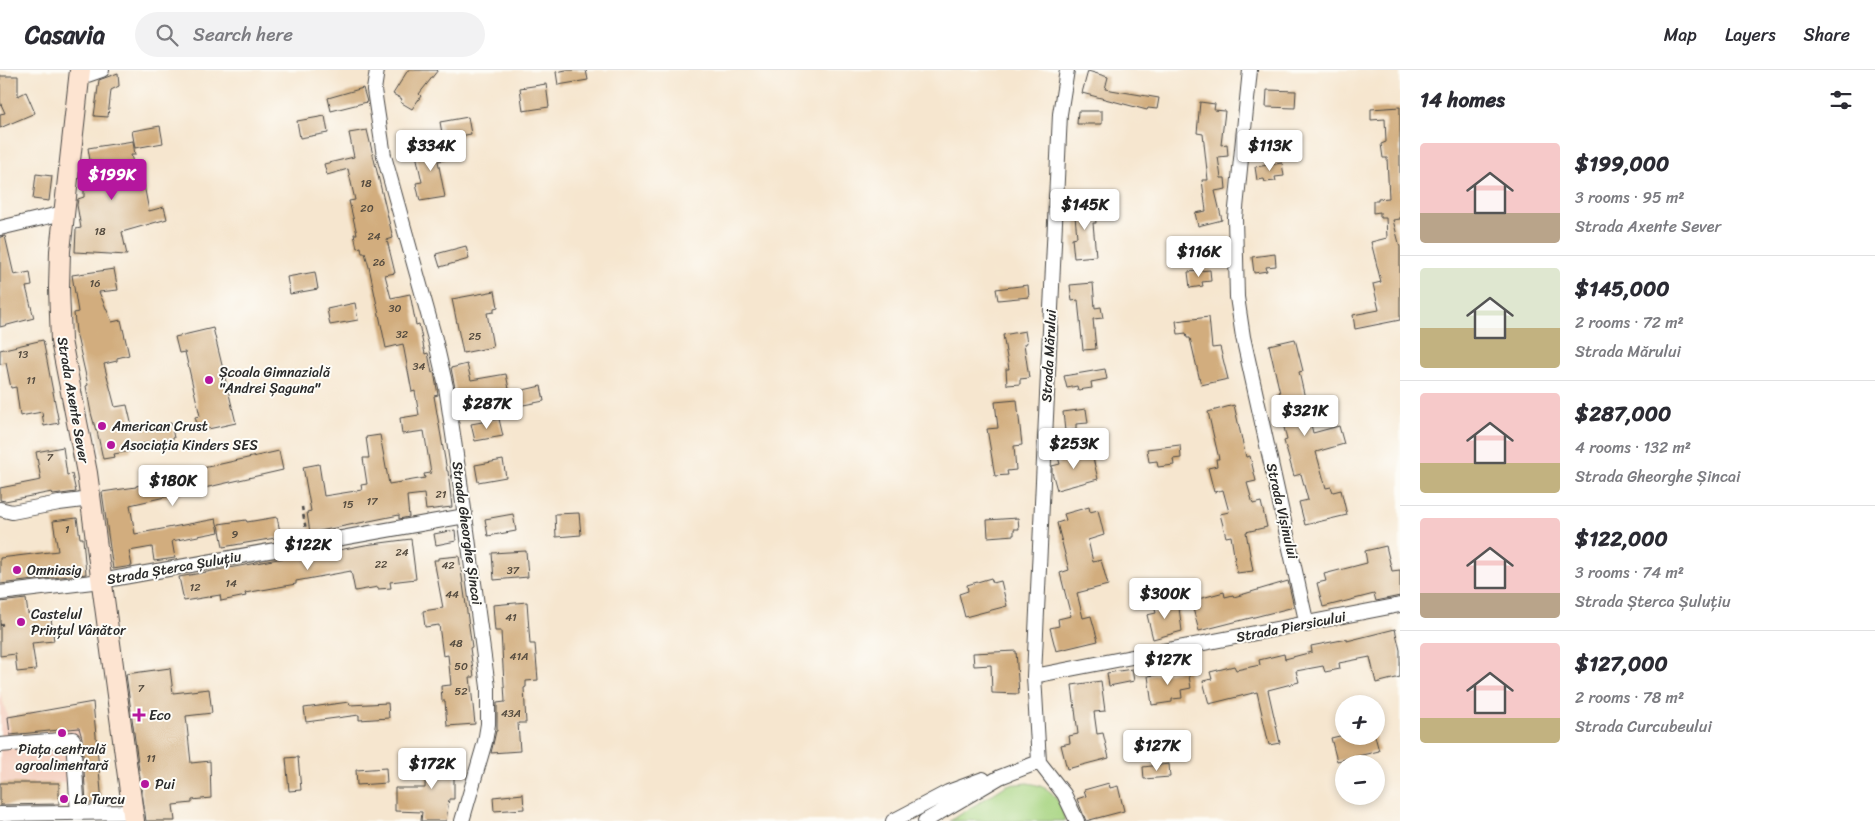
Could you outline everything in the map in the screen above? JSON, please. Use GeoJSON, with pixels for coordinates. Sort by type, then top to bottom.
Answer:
{"type":"FeatureCollection","features":[{"type":"Feature","properties":{"kind":"main road","name":"Strada Axente Sever"},"geometry":{"type":"LineString","coordinates":[[79,74],[63,213],[58,288],[61,341],[91,499],[134,817]]}},
{"type":"Feature","properties":{"kind":"street"},"geometry":{"type":"LineString","coordinates":[[79,74],[102,70]]}},
{"type":"Feature","properties":{"kind":"street","name":"Strada Gheorghe Șincai"},"geometry":{"type":"LineString","coordinates":[[377,70],[374,90],[384,156],[435,339],[446,387],[488,687],[488,724],[485,742],[462,821]]}},
{"type":"Feature","properties":{"kind":"street","name":"Strada Mărului"},"geometry":{"type":"LineString","coordinates":[[1039,762],[1034,676],[1060,114],[1067,70]]}},
{"type":"Feature","properties":{"kind":"street","name":"Strada Vișinului"},"geometry":{"type":"LineString","coordinates":[[1250,70],[1235,218],[1238,297],[1243,336],[1307,625]]}},
{"type":"Feature","properties":{"kind":"street"},"geometry":{"type":"LineString","coordinates":[[0,228],[63,213]]}},
{"type":"Feature","properties":{"kind":"street"},"geometry":{"type":"LineString","coordinates":[[0,509],[12,512],[91,499]]}},
{"type":"Feature","properties":{"kind":"street","name":"Strada Șterca Șuluțiu"},"geometry":{"type":"LineString","coordinates":[[0,593],[101,581],[465,516]]}},
{"type":"Feature","properties":{"kind":"street","name":"Strada Piersicului"},"geometry":{"type":"LineString","coordinates":[[1034,676],[1400,606]]}},
{"type":"Feature","properties":{"kind":"street"},"geometry":{"type":"LineString","coordinates":[[0,745],[73,739],[78,813]]}},
{"type":"Feature","properties":{"kind":"street"},"geometry":{"type":"LineString","coordinates":[[925,821],[1000,777],[1039,762],[1064,794],[1077,821]]}},
{"type":"Feature","properties":{"kind":"street"},"geometry":{"type":"LineString","coordinates":[[893,821],[948,792],[990,776],[1000,777]]}},
{"type":"Feature","properties":{"kind":"street"},"geometry":{"type":"LineString","coordinates":[[0,814],[78,813],[134,817]]}},
{"type":"Feature","properties":{"kind":"path"},"geometry":{"type":"LineString","coordinates":[[302,507],[308,544]]}},
{"type":"Feature","properties":{"kind":"shaded area","name":"Piața centrală agroalimentară"},"geometry":{"type":"Polygon","coordinates":[[[0,692],[8,717],[10,738],[79,728],[83,781],[0,783],[0,692]]]}},
{"type":"Feature","properties":{"kind":"green space"},"geometry":{"type":"Polygon","coordinates":[[[1027,783],[1042,787],[1053,794],[1060,806],[1065,821],[950,821],[1007,785],[1027,783]]]}},
{"type":"Feature","properties":{"kind":"building"},"geometry":{"type":"Polygon","coordinates":[[[408,70],[438,70],[419,94],[421,96],[412,109],[400,102],[402,99],[393,94],[408,70]]]}},
{"type":"Feature","properties":{"kind":"building"},"geometry":{"type":"Polygon","coordinates":[[[586,70],[588,80],[558,85],[556,72],[586,70]]]}},
{"type":"Feature","properties":{"kind":"building"},"geometry":{"type":"Polygon","coordinates":[[[1088,71],[1108,77],[1105,89],[1159,98],[1157,109],[1148,108],[1147,110],[1082,93],[1088,71]]]}},
{"type":"Feature","properties":{"kind":"building"},"geometry":{"type":"Polygon","coordinates":[[[118,73],[119,86],[111,90],[108,117],[94,116],[99,80],[118,73]]]}},
{"type":"Feature","properties":{"kind":"building"},"geometry":{"type":"Polygon","coordinates":[[[0,76],[18,76],[18,96],[26,92],[35,113],[0,128],[0,114],[5,113],[0,102],[0,76]]]}},
{"type":"Feature","properties":{"kind":"building"},"geometry":{"type":"Polygon","coordinates":[[[546,84],[549,107],[523,111],[520,88],[546,84]]]}},
{"type":"Feature","properties":{"kind":"building"},"geometry":{"type":"Polygon","coordinates":[[[363,88],[367,102],[331,111],[328,98],[363,88]]]}},
{"type":"Feature","properties":{"kind":"building"},"geometry":{"type":"Polygon","coordinates":[[[1267,90],[1296,91],[1295,108],[1266,107],[1267,90]]]}},
{"type":"Feature","properties":{"kind":"building"},"geometry":{"type":"Polygon","coordinates":[[[1200,102],[1215,104],[1214,110],[1225,111],[1221,145],[1227,144],[1228,156],[1218,157],[1221,178],[1225,178],[1226,189],[1215,191],[1222,220],[1198,226],[1195,213],[1206,211],[1202,180],[1208,180],[1203,134],[1197,133],[1200,102]]]}},
{"type":"Feature","properties":{"kind":"building"},"geometry":{"type":"Polygon","coordinates":[[[1400,107],[1400,219],[1393,220],[1400,247],[1400,320],[1355,329],[1353,315],[1379,310],[1373,284],[1381,282],[1371,242],[1387,238],[1386,218],[1380,218],[1380,212],[1373,213],[1373,201],[1389,198],[1387,158],[1383,158],[1381,144],[1386,142],[1385,119],[1371,120],[1371,109],[1400,107]]]}},
{"type":"Feature","properties":{"kind":"building"},"geometry":{"type":"Polygon","coordinates":[[[1078,111],[1102,111],[1102,124],[1077,124],[1078,111]]]}},
{"type":"Feature","properties":{"kind":"building"},"geometry":{"type":"Polygon","coordinates":[[[325,116],[328,133],[300,138],[297,121],[325,116]]]}},
{"type":"Feature","properties":{"kind":"building"},"geometry":{"type":"Polygon","coordinates":[[[468,117],[471,134],[443,139],[440,122],[468,117]]]}},
{"type":"Feature","properties":{"kind":"building"},"geometry":{"type":"Polygon","coordinates":[[[160,126],[163,143],[135,148],[132,131],[160,126]]]}},
{"type":"Feature","properties":{"kind":"building"},"geometry":{"type":"Polygon","coordinates":[[[367,130],[393,238],[387,240],[395,273],[385,275],[391,298],[410,294],[416,325],[419,324],[425,354],[428,353],[432,373],[434,372],[438,395],[434,396],[448,471],[452,507],[426,510],[424,494],[407,496],[409,517],[399,519],[399,515],[310,533],[307,512],[311,511],[303,467],[319,464],[324,496],[362,490],[361,485],[367,484],[363,458],[369,458],[366,437],[380,435],[389,484],[425,478],[424,474],[431,473],[424,431],[402,434],[400,418],[419,415],[415,391],[412,392],[403,344],[386,348],[369,267],[365,253],[362,253],[361,247],[357,248],[354,234],[357,234],[349,201],[355,200],[348,169],[327,175],[324,164],[354,157],[349,133],[367,130]]]}},
{"type":"Feature","properties":{"kind":"building"},"geometry":{"type":"Polygon","coordinates":[[[133,141],[135,155],[131,155],[139,186],[144,185],[149,211],[164,207],[167,219],[122,232],[127,255],[75,252],[76,229],[81,228],[77,205],[78,199],[84,197],[84,174],[92,173],[88,148],[133,141]]]}},
{"type":"Feature","properties":{"kind":"building"},"geometry":{"type":"Polygon","coordinates":[[[444,143],[448,159],[438,161],[445,197],[420,201],[416,183],[422,182],[415,150],[444,143]]]}},
{"type":"Feature","properties":{"kind":"building"},"geometry":{"type":"Polygon","coordinates":[[[1282,163],[1284,176],[1275,177],[1276,181],[1265,182],[1264,179],[1257,180],[1255,167],[1282,163]]]}},
{"type":"Feature","properties":{"kind":"building"},"geometry":{"type":"Polygon","coordinates":[[[36,174],[52,176],[49,201],[33,199],[36,174]]]}},
{"type":"Feature","properties":{"kind":"building"},"geometry":{"type":"Polygon","coordinates":[[[1094,204],[1096,223],[1093,223],[1096,256],[1074,258],[1072,238],[1077,237],[1074,205],[1094,204]]]}},
{"type":"Feature","properties":{"kind":"building"},"geometry":{"type":"Polygon","coordinates":[[[5,236],[14,275],[30,272],[32,286],[26,287],[34,318],[0,327],[0,237],[5,236]]]}},
{"type":"Feature","properties":{"kind":"building"},"geometry":{"type":"Polygon","coordinates":[[[466,246],[469,259],[440,267],[436,254],[466,246]]]}},
{"type":"Feature","properties":{"kind":"building"},"geometry":{"type":"Polygon","coordinates":[[[1275,254],[1276,266],[1266,267],[1267,271],[1254,273],[1252,257],[1275,254]]]}},
{"type":"Feature","properties":{"kind":"building"},"geometry":{"type":"Polygon","coordinates":[[[114,269],[118,290],[99,292],[112,322],[121,320],[129,355],[117,358],[117,361],[104,364],[115,407],[127,405],[133,431],[171,423],[174,438],[136,445],[137,447],[130,448],[131,451],[114,454],[115,457],[103,459],[91,413],[86,386],[88,385],[76,332],[74,313],[78,312],[72,275],[114,269]]]}},
{"type":"Feature","properties":{"kind":"building"},"geometry":{"type":"Polygon","coordinates":[[[1210,270],[1211,281],[1202,282],[1203,286],[1190,288],[1188,272],[1210,270]]]}},
{"type":"Feature","properties":{"kind":"building"},"geometry":{"type":"Polygon","coordinates":[[[315,272],[318,289],[290,294],[287,277],[315,272]]]}},
{"type":"Feature","properties":{"kind":"building"},"geometry":{"type":"Polygon","coordinates":[[[1093,283],[1095,308],[1101,307],[1103,318],[1093,319],[1096,349],[1083,350],[1078,300],[1072,301],[1070,285],[1093,283]]]}},
{"type":"Feature","properties":{"kind":"building"},"geometry":{"type":"Polygon","coordinates":[[[1028,285],[1029,297],[998,300],[996,289],[1028,285]]]}},
{"type":"Feature","properties":{"kind":"building"},"geometry":{"type":"Polygon","coordinates":[[[495,291],[498,307],[494,308],[494,312],[487,313],[493,347],[463,353],[452,299],[495,291]]]}},
{"type":"Feature","properties":{"kind":"building"},"geometry":{"type":"Polygon","coordinates":[[[355,303],[358,320],[330,325],[327,309],[355,303]]]}},
{"type":"Feature","properties":{"kind":"building"},"geometry":{"type":"Polygon","coordinates":[[[1209,317],[1212,348],[1220,347],[1228,379],[1201,385],[1190,338],[1187,338],[1186,333],[1178,334],[1176,321],[1209,317]]]}},
{"type":"Feature","properties":{"kind":"building"},"geometry":{"type":"Polygon","coordinates":[[[213,328],[236,423],[199,431],[195,417],[200,416],[185,352],[179,353],[175,337],[213,328]]]}},
{"type":"Feature","properties":{"kind":"building"},"geometry":{"type":"Polygon","coordinates":[[[1025,331],[1027,343],[1024,344],[1029,378],[1020,379],[1020,384],[1007,385],[1006,369],[1009,369],[1003,335],[1025,331]]]}},
{"type":"Feature","properties":{"kind":"building"},"geometry":{"type":"Polygon","coordinates":[[[1295,339],[1303,371],[1299,372],[1313,433],[1339,426],[1344,444],[1316,452],[1326,488],[1331,487],[1333,492],[1341,490],[1347,515],[1305,525],[1299,502],[1308,500],[1301,474],[1294,476],[1284,441],[1287,440],[1276,394],[1280,393],[1269,345],[1295,339]]]}},
{"type":"Feature","properties":{"kind":"building"},"geometry":{"type":"Polygon","coordinates":[[[43,340],[59,423],[44,426],[42,412],[20,416],[16,387],[11,388],[6,363],[0,364],[0,350],[43,340]]]}},
{"type":"Feature","properties":{"kind":"building"},"geometry":{"type":"Polygon","coordinates":[[[467,364],[471,380],[506,374],[509,389],[457,398],[451,368],[467,364]]]}},
{"type":"Feature","properties":{"kind":"building"},"geometry":{"type":"Polygon","coordinates":[[[1105,369],[1107,379],[1091,382],[1092,388],[1078,390],[1077,386],[1067,388],[1064,376],[1105,369]]]}},
{"type":"Feature","properties":{"kind":"building"},"geometry":{"type":"Polygon","coordinates":[[[541,386],[544,401],[513,407],[510,393],[541,386]]]}},
{"type":"Feature","properties":{"kind":"building"},"geometry":{"type":"Polygon","coordinates":[[[1017,400],[1022,445],[1014,446],[1016,470],[1007,471],[1008,475],[995,476],[987,429],[998,428],[995,402],[1017,400]]]}},
{"type":"Feature","properties":{"kind":"building"},"geometry":{"type":"Polygon","coordinates":[[[1234,405],[1246,457],[1250,456],[1256,481],[1247,483],[1253,504],[1261,502],[1267,527],[1246,532],[1253,571],[1237,573],[1231,536],[1226,537],[1220,514],[1229,512],[1223,490],[1214,492],[1208,468],[1217,466],[1216,459],[1219,459],[1208,412],[1234,405]]]}},
{"type":"Feature","properties":{"kind":"building"},"geometry":{"type":"Polygon","coordinates":[[[1086,409],[1088,423],[1076,424],[1076,430],[1065,431],[1063,412],[1086,409]]]}},
{"type":"Feature","properties":{"kind":"building"},"geometry":{"type":"Polygon","coordinates":[[[499,419],[503,436],[475,441],[471,424],[499,419]]]}},
{"type":"Feature","properties":{"kind":"building"},"geometry":{"type":"Polygon","coordinates":[[[1180,445],[1181,458],[1173,459],[1174,465],[1158,467],[1157,461],[1149,462],[1147,449],[1180,445]]]}},
{"type":"Feature","properties":{"kind":"building"},"geometry":{"type":"Polygon","coordinates":[[[63,447],[67,475],[72,474],[76,492],[53,495],[52,492],[5,501],[0,500],[0,488],[41,480],[36,452],[63,447]]]}},
{"type":"Feature","properties":{"kind":"building"},"geometry":{"type":"Polygon","coordinates":[[[279,451],[283,470],[130,505],[135,534],[216,519],[219,532],[172,541],[175,558],[154,561],[152,547],[129,551],[132,566],[113,569],[102,492],[136,487],[177,477],[176,474],[279,451]]]}},
{"type":"Feature","properties":{"kind":"building"},"geometry":{"type":"Polygon","coordinates":[[[1083,451],[1084,456],[1092,454],[1098,479],[1057,490],[1052,466],[1060,464],[1058,457],[1083,451]]]}},
{"type":"Feature","properties":{"kind":"building"},"geometry":{"type":"Polygon","coordinates":[[[503,460],[506,477],[478,482],[475,465],[503,460]]]}},
{"type":"Feature","properties":{"kind":"building"},"geometry":{"type":"Polygon","coordinates":[[[1089,507],[1090,512],[1098,510],[1104,535],[1088,540],[1093,562],[1101,560],[1108,585],[1077,593],[1083,618],[1091,616],[1098,641],[1056,651],[1050,628],[1059,626],[1058,619],[1071,616],[1060,573],[1069,570],[1057,523],[1066,520],[1064,514],[1089,507]]]}},
{"type":"Feature","properties":{"kind":"building"},"geometry":{"type":"Polygon","coordinates":[[[579,513],[581,535],[556,537],[555,514],[579,513]]]}},
{"type":"Feature","properties":{"kind":"building"},"geometry":{"type":"Polygon","coordinates":[[[513,514],[516,531],[488,536],[485,519],[513,514]]]}},
{"type":"Feature","properties":{"kind":"building"},"geometry":{"type":"Polygon","coordinates":[[[277,517],[281,537],[223,547],[219,524],[277,517]]]}},
{"type":"Feature","properties":{"kind":"building"},"geometry":{"type":"Polygon","coordinates":[[[77,518],[80,538],[83,538],[86,574],[0,584],[0,558],[58,551],[53,521],[77,518]]]}},
{"type":"Feature","properties":{"kind":"building"},"geometry":{"type":"Polygon","coordinates":[[[1018,518],[1019,529],[1014,529],[1014,535],[988,537],[987,520],[1018,518]]]}},
{"type":"Feature","properties":{"kind":"building"},"geometry":{"type":"Polygon","coordinates":[[[455,530],[456,541],[436,545],[434,534],[455,530]]]}},
{"type":"Feature","properties":{"kind":"building"},"geometry":{"type":"Polygon","coordinates":[[[411,539],[416,579],[390,582],[391,588],[378,589],[378,587],[355,591],[351,571],[296,581],[296,584],[245,593],[246,596],[221,601],[220,595],[184,601],[179,577],[317,552],[318,554],[411,539]]]}},
{"type":"Feature","properties":{"kind":"building"},"geometry":{"type":"Polygon","coordinates":[[[1386,546],[1392,571],[1400,570],[1400,596],[1376,601],[1374,594],[1323,607],[1317,583],[1326,581],[1324,574],[1367,563],[1365,551],[1386,546]]]}},
{"type":"Feature","properties":{"kind":"building"},"geometry":{"type":"Polygon","coordinates":[[[526,551],[528,577],[494,580],[492,553],[526,551]]]}},
{"type":"Feature","properties":{"kind":"building"},"geometry":{"type":"Polygon","coordinates":[[[459,556],[472,647],[470,648],[474,677],[470,677],[475,724],[447,726],[445,701],[442,701],[441,686],[451,685],[448,655],[443,656],[439,625],[425,627],[423,611],[443,608],[434,560],[459,556]]]}},
{"type":"Feature","properties":{"kind":"building"},"geometry":{"type":"Polygon","coordinates":[[[991,578],[993,583],[1001,581],[1007,606],[965,617],[959,594],[968,591],[967,585],[991,578]]]}},
{"type":"Feature","properties":{"kind":"building"},"geometry":{"type":"Polygon","coordinates":[[[1288,581],[1294,607],[1199,631],[1191,601],[1224,592],[1225,597],[1233,595],[1234,597],[1288,581]]]}},
{"type":"Feature","properties":{"kind":"building"},"geometry":{"type":"Polygon","coordinates":[[[26,599],[28,614],[39,613],[40,619],[51,618],[54,641],[32,643],[36,670],[17,672],[15,654],[0,656],[0,602],[26,599]]]}},
{"type":"Feature","properties":{"kind":"building"},"geometry":{"type":"Polygon","coordinates":[[[1178,600],[1182,631],[1153,639],[1147,615],[1156,613],[1154,606],[1178,600]]]}},
{"type":"Feature","properties":{"kind":"building"},"geometry":{"type":"Polygon","coordinates":[[[527,602],[530,644],[535,644],[538,680],[526,681],[526,687],[524,688],[526,723],[518,723],[520,751],[491,753],[497,731],[497,703],[505,702],[501,631],[495,631],[493,605],[527,602]]]}},
{"type":"Feature","properties":{"kind":"building"},"geometry":{"type":"Polygon","coordinates":[[[1395,629],[1400,650],[1400,677],[1376,683],[1370,657],[1339,663],[1340,669],[1325,672],[1323,666],[1296,671],[1299,682],[1268,690],[1280,743],[1269,745],[1257,692],[1209,704],[1203,681],[1212,679],[1210,672],[1234,666],[1236,670],[1260,665],[1259,660],[1284,654],[1285,659],[1312,652],[1311,646],[1347,639],[1347,641],[1395,629]]]}},
{"type":"Feature","properties":{"kind":"building"},"geometry":{"type":"Polygon","coordinates":[[[1016,651],[1019,694],[992,693],[991,665],[974,666],[973,653],[1016,651]]]}},
{"type":"Feature","properties":{"kind":"building"},"geometry":{"type":"Polygon","coordinates":[[[170,668],[173,693],[209,689],[212,713],[186,716],[191,763],[210,761],[211,798],[173,805],[175,821],[146,821],[126,674],[170,668]]]}},
{"type":"Feature","properties":{"kind":"building"},"geometry":{"type":"Polygon","coordinates":[[[1132,669],[1134,681],[1109,686],[1107,673],[1132,669]]]}},
{"type":"Feature","properties":{"kind":"building"},"geometry":{"type":"Polygon","coordinates":[[[1188,670],[1191,688],[1181,690],[1182,698],[1172,699],[1172,702],[1152,705],[1148,676],[1188,670]]]}},
{"type":"Feature","properties":{"kind":"building"},"geometry":{"type":"Polygon","coordinates":[[[1101,681],[1105,711],[1094,712],[1097,734],[1103,733],[1109,758],[1067,769],[1061,745],[1070,743],[1069,736],[1078,734],[1072,685],[1101,681]]]}},
{"type":"Feature","properties":{"kind":"building"},"geometry":{"type":"Polygon","coordinates":[[[93,702],[102,803],[86,803],[82,738],[79,728],[10,735],[8,717],[93,702]]]}},
{"type":"Feature","properties":{"kind":"building"},"geometry":{"type":"Polygon","coordinates":[[[349,702],[350,705],[388,703],[389,718],[359,720],[359,715],[306,722],[304,708],[349,702]]]}},
{"type":"Feature","properties":{"kind":"building"},"geometry":{"type":"Polygon","coordinates":[[[1335,737],[1335,745],[1377,745],[1379,751],[1362,755],[1335,755],[1331,738],[1335,737]]]}},
{"type":"Feature","properties":{"kind":"building"},"geometry":{"type":"Polygon","coordinates":[[[298,757],[301,790],[289,791],[286,758],[298,757]]]}},
{"type":"Feature","properties":{"kind":"building"},"geometry":{"type":"Polygon","coordinates":[[[426,758],[464,759],[464,776],[454,776],[454,799],[449,799],[446,821],[421,821],[422,812],[395,811],[395,788],[425,788],[426,758]]]}},
{"type":"Feature","properties":{"kind":"building"},"geometry":{"type":"Polygon","coordinates":[[[1169,764],[1170,777],[1144,779],[1143,767],[1169,764]]]}},
{"type":"Feature","properties":{"kind":"building"},"geometry":{"type":"Polygon","coordinates":[[[386,768],[387,783],[357,785],[356,770],[386,768]]]}},
{"type":"Feature","properties":{"kind":"building"},"geometry":{"type":"Polygon","coordinates":[[[0,783],[59,783],[59,804],[0,805],[0,783]]]}},
{"type":"Feature","properties":{"kind":"building"},"geometry":{"type":"Polygon","coordinates":[[[1109,783],[1110,788],[1118,786],[1124,811],[1086,821],[1077,799],[1086,796],[1084,790],[1109,783]]]}},
{"type":"Feature","properties":{"kind":"building"},"geometry":{"type":"Polygon","coordinates":[[[523,794],[524,809],[494,811],[493,797],[523,794]]]}},
{"type":"Feature","properties":{"kind":"place","name":"Școala Gimnazială \"Andrei Șaguna\""},"geometry":{"type":"Point","coordinates":[209,380]}},
{"type":"Feature","properties":{"kind":"place","name":"American Crust"},"geometry":{"type":"Point","coordinates":[102,426]}},
{"type":"Feature","properties":{"kind":"place","name":"Asociația Kinders SES"},"geometry":{"type":"Point","coordinates":[111,445]}},
{"type":"Feature","properties":{"kind":"place","name":"Omniasig"},"geometry":{"type":"Point","coordinates":[17,570]}},
{"type":"Feature","properties":{"kind":"place","name":"Castelul Prințul Vânător"},"geometry":{"type":"Point","coordinates":[21,622]}},
{"type":"Feature","properties":{"kind":"place","name":"Eco"},"geometry":{"type":"Point","coordinates":[139,715]}},
{"type":"Feature","properties":{"kind":"place","name":"Piața centrală agroalimentară"},"geometry":{"type":"Point","coordinates":[62,733]}},
{"type":"Feature","properties":{"kind":"place","name":"Pui"},"geometry":{"type":"Point","coordinates":[145,784]}},
{"type":"Feature","properties":{"kind":"place","name":"La Turcu"},"geometry":{"type":"Point","coordinates":[64,799]}}]}
